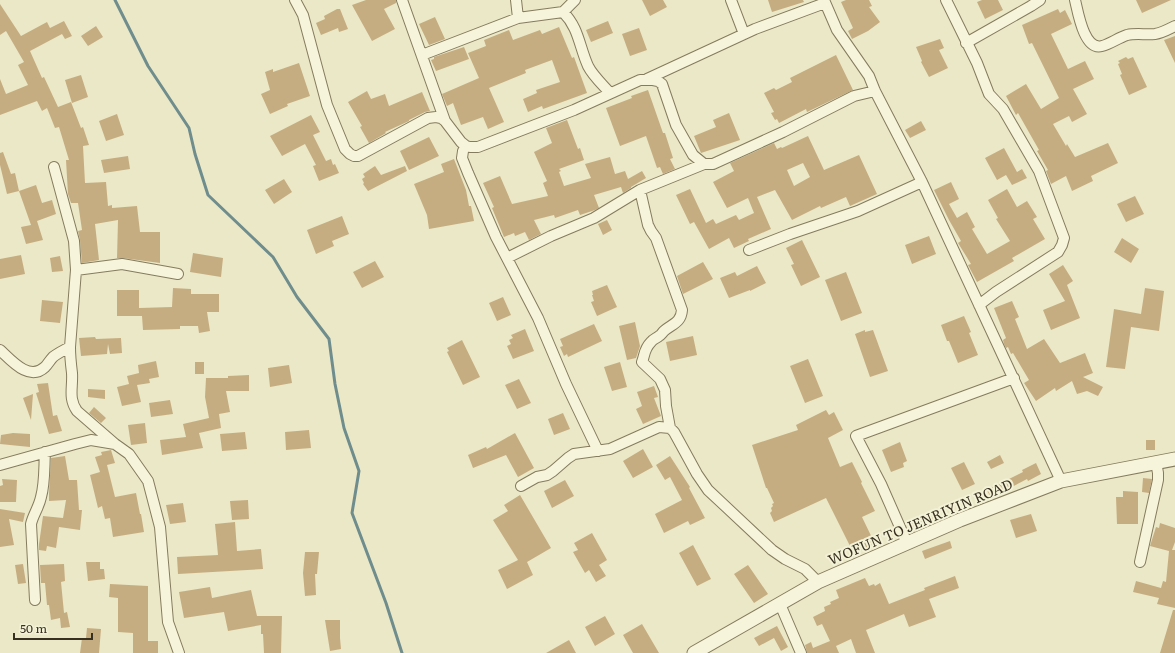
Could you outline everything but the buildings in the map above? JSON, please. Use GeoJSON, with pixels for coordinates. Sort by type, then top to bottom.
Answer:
{"type":"FeatureCollection","features":[{"type":"Feature","properties":{"kind":"street"},"geometry":{"type":"LineString","coordinates":[[295,0],[303,15],[327,105],[342,143],[350,154],[358,156],[428,118],[436,117],[445,121]]}},
{"type":"Feature","properties":{"kind":"street"},"geometry":{"type":"LineString","coordinates":[[402,0],[445,121],[461,142],[470,147],[478,147],[574,110],[640,80],[647,79],[755,29],[824,2],[837,30],[869,76],[875,91],[922,182],[1061,481]]}},
{"type":"Feature","properties":{"kind":"street"},"geometry":{"type":"LineString","coordinates":[[516,0],[518,18]]}},
{"type":"Feature","properties":{"kind":"street"},"geometry":{"type":"LineString","coordinates":[[422,55],[518,18],[563,12],[575,0]]}},
{"type":"Feature","properties":{"kind":"street"},"geometry":{"type":"LineString","coordinates":[[731,0],[744,34]]}},
{"type":"Feature","properties":{"kind":"street"},"geometry":{"type":"LineString","coordinates":[[946,0],[977,63],[989,94],[1003,108],[1039,171],[1064,238],[1058,252],[996,292],[979,306]]}},
{"type":"Feature","properties":{"kind":"street"},"geometry":{"type":"LineString","coordinates":[[966,43],[1040,0]]}},
{"type":"Feature","properties":{"kind":"street"},"geometry":{"type":"LineString","coordinates":[[1075,0],[1085,36],[1087,40],[1095,46],[1101,46],[1131,34],[1156,34],[1175,26]]}},
{"type":"Feature","properties":{"kind":"street"},"geometry":{"type":"LineString","coordinates":[[563,12],[570,19],[575,28],[588,65],[610,93]]}},
{"type":"Feature","properties":{"kind":"street"},"geometry":{"type":"LineString","coordinates":[[647,79],[658,81],[662,84],[676,125],[693,155],[704,164]]}},
{"type":"Feature","properties":{"kind":"street"},"geometry":{"type":"LineString","coordinates":[[507,258],[551,236],[594,218],[640,190],[704,164],[713,164],[776,135],[854,96],[875,91]]}},
{"type":"Feature","properties":{"kind":"street"},"geometry":{"type":"LineString","coordinates":[[466,146],[463,151],[462,158],[496,237],[538,318],[566,384],[598,451]]}},
{"type":"Feature","properties":{"kind":"street"},"geometry":{"type":"LineString","coordinates":[[54,167],[74,241],[76,270],[70,347],[72,405],[115,444],[129,454],[148,480],[160,527],[168,622],[179,653]]}},
{"type":"Feature","properties":{"kind":"street"},"geometry":{"type":"LineString","coordinates":[[749,250],[790,234],[858,211],[922,182]]}},
{"type":"Feature","properties":{"kind":"street"},"geometry":{"type":"LineString","coordinates":[[640,190],[648,225],[656,238],[682,310],[679,320],[652,341],[644,352],[642,362],[660,380],[665,390],[670,428],[674,432],[697,474],[708,490],[772,550],[785,559],[805,569],[818,582]]}},
{"type":"Feature","properties":{"kind":"street"},"geometry":{"type":"LineString","coordinates":[[76,270],[122,264],[178,274]]}},
{"type":"Feature","properties":{"kind":"street"},"geometry":{"type":"LineString","coordinates":[[0,350],[20,368],[31,372],[44,368],[53,357],[70,347]]}},
{"type":"Feature","properties":{"kind":"street"},"geometry":{"type":"LineString","coordinates":[[907,543],[881,484],[856,436],[1014,378]]}},
{"type":"Feature","properties":{"kind":"street"},"geometry":{"type":"LineString","coordinates":[[521,486],[537,477],[547,475],[574,454],[610,449],[659,427],[670,428]]}},
{"type":"Feature","properties":{"kind":"street"},"geometry":{"type":"LineString","coordinates":[[0,465],[91,440],[115,444]]}},
{"type":"Feature","properties":{"kind":"street"},"geometry":{"type":"LineString","coordinates":[[35,600],[31,524],[43,490],[45,452]]}},
{"type":"Feature","properties":{"kind":"street","name":"WOFUN TO JENRIYIN ROAD"},"geometry":{"type":"LineString","coordinates":[[694,653],[818,582],[960,520],[1061,481],[1175,459]]}},
{"type":"Feature","properties":{"kind":"street"},"geometry":{"type":"LineString","coordinates":[[1140,562],[1158,480],[1156,462]]}},
{"type":"Feature","properties":{"kind":"street"},"geometry":{"type":"LineString","coordinates":[[780,604],[801,653]]}},
{"type":"Feature","properties":{"kind":"waterway"},"geometry":{"type":"LineString","coordinates":[[115,0],[148,66],[189,128],[195,154],[208,195],[273,257],[297,297],[329,339],[335,384],[344,428],[359,471],[352,513],[386,603],[402,653]]}}]}
